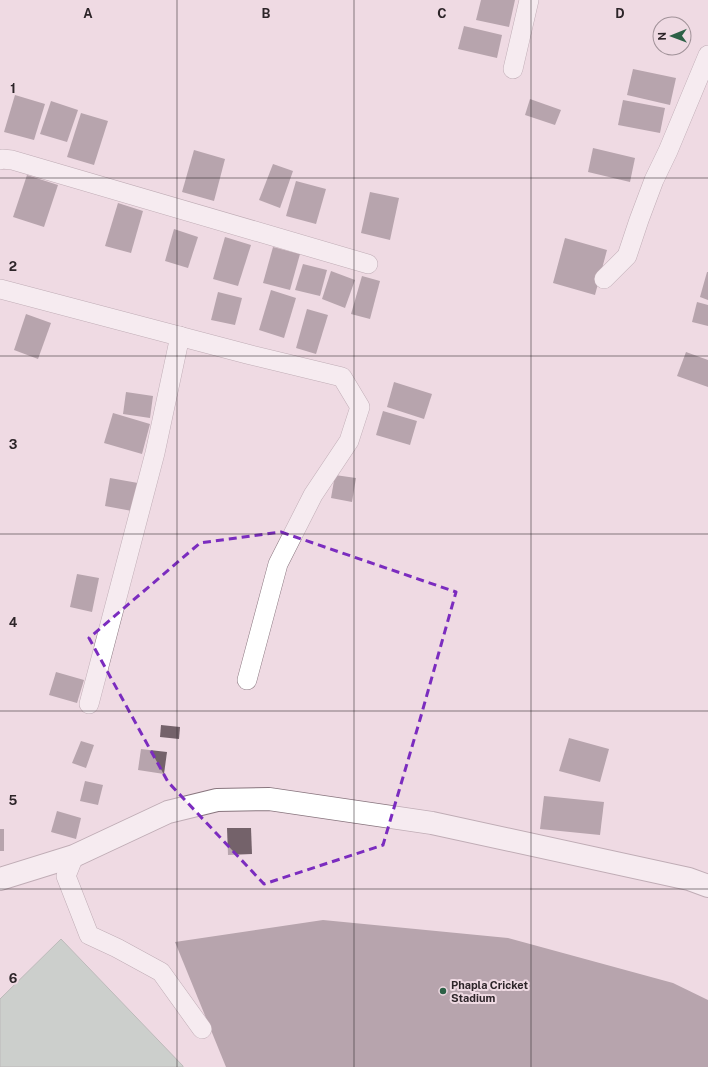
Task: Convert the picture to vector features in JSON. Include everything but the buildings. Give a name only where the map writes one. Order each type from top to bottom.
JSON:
[{"type":"main road","points":[[0,878],[74,856],[168,812],[217,800],[269,799],[432,823],[689,879],[708,886]]},
{"type":"street","points":[[513,69],[529,0]]},
{"type":"street","points":[[604,279],[627,256],[654,180],[668,151],[708,55]]},
{"type":"street","points":[[0,160],[12,160],[368,264]]},
{"type":"street","points":[[0,289],[247,354],[342,377],[360,407],[349,441],[313,495],[278,564],[247,680]]},
{"type":"street","points":[[89,704],[155,453],[180,336]]},
{"type":"street","points":[[74,856],[66,876],[89,935],[117,948],[161,972],[202,1029]]},
{"type":"highlighted area","points":[[281,532],[456,592],[383,845],[264,884],[168,782],[89,638],[200,543]]},
{"type":"shaded area","points":[[61,939],[183,1067],[0,1067],[0,999]]},
{"type":"place","name":"Phapla Cricket Stadium","points":[[443,991]]}]
